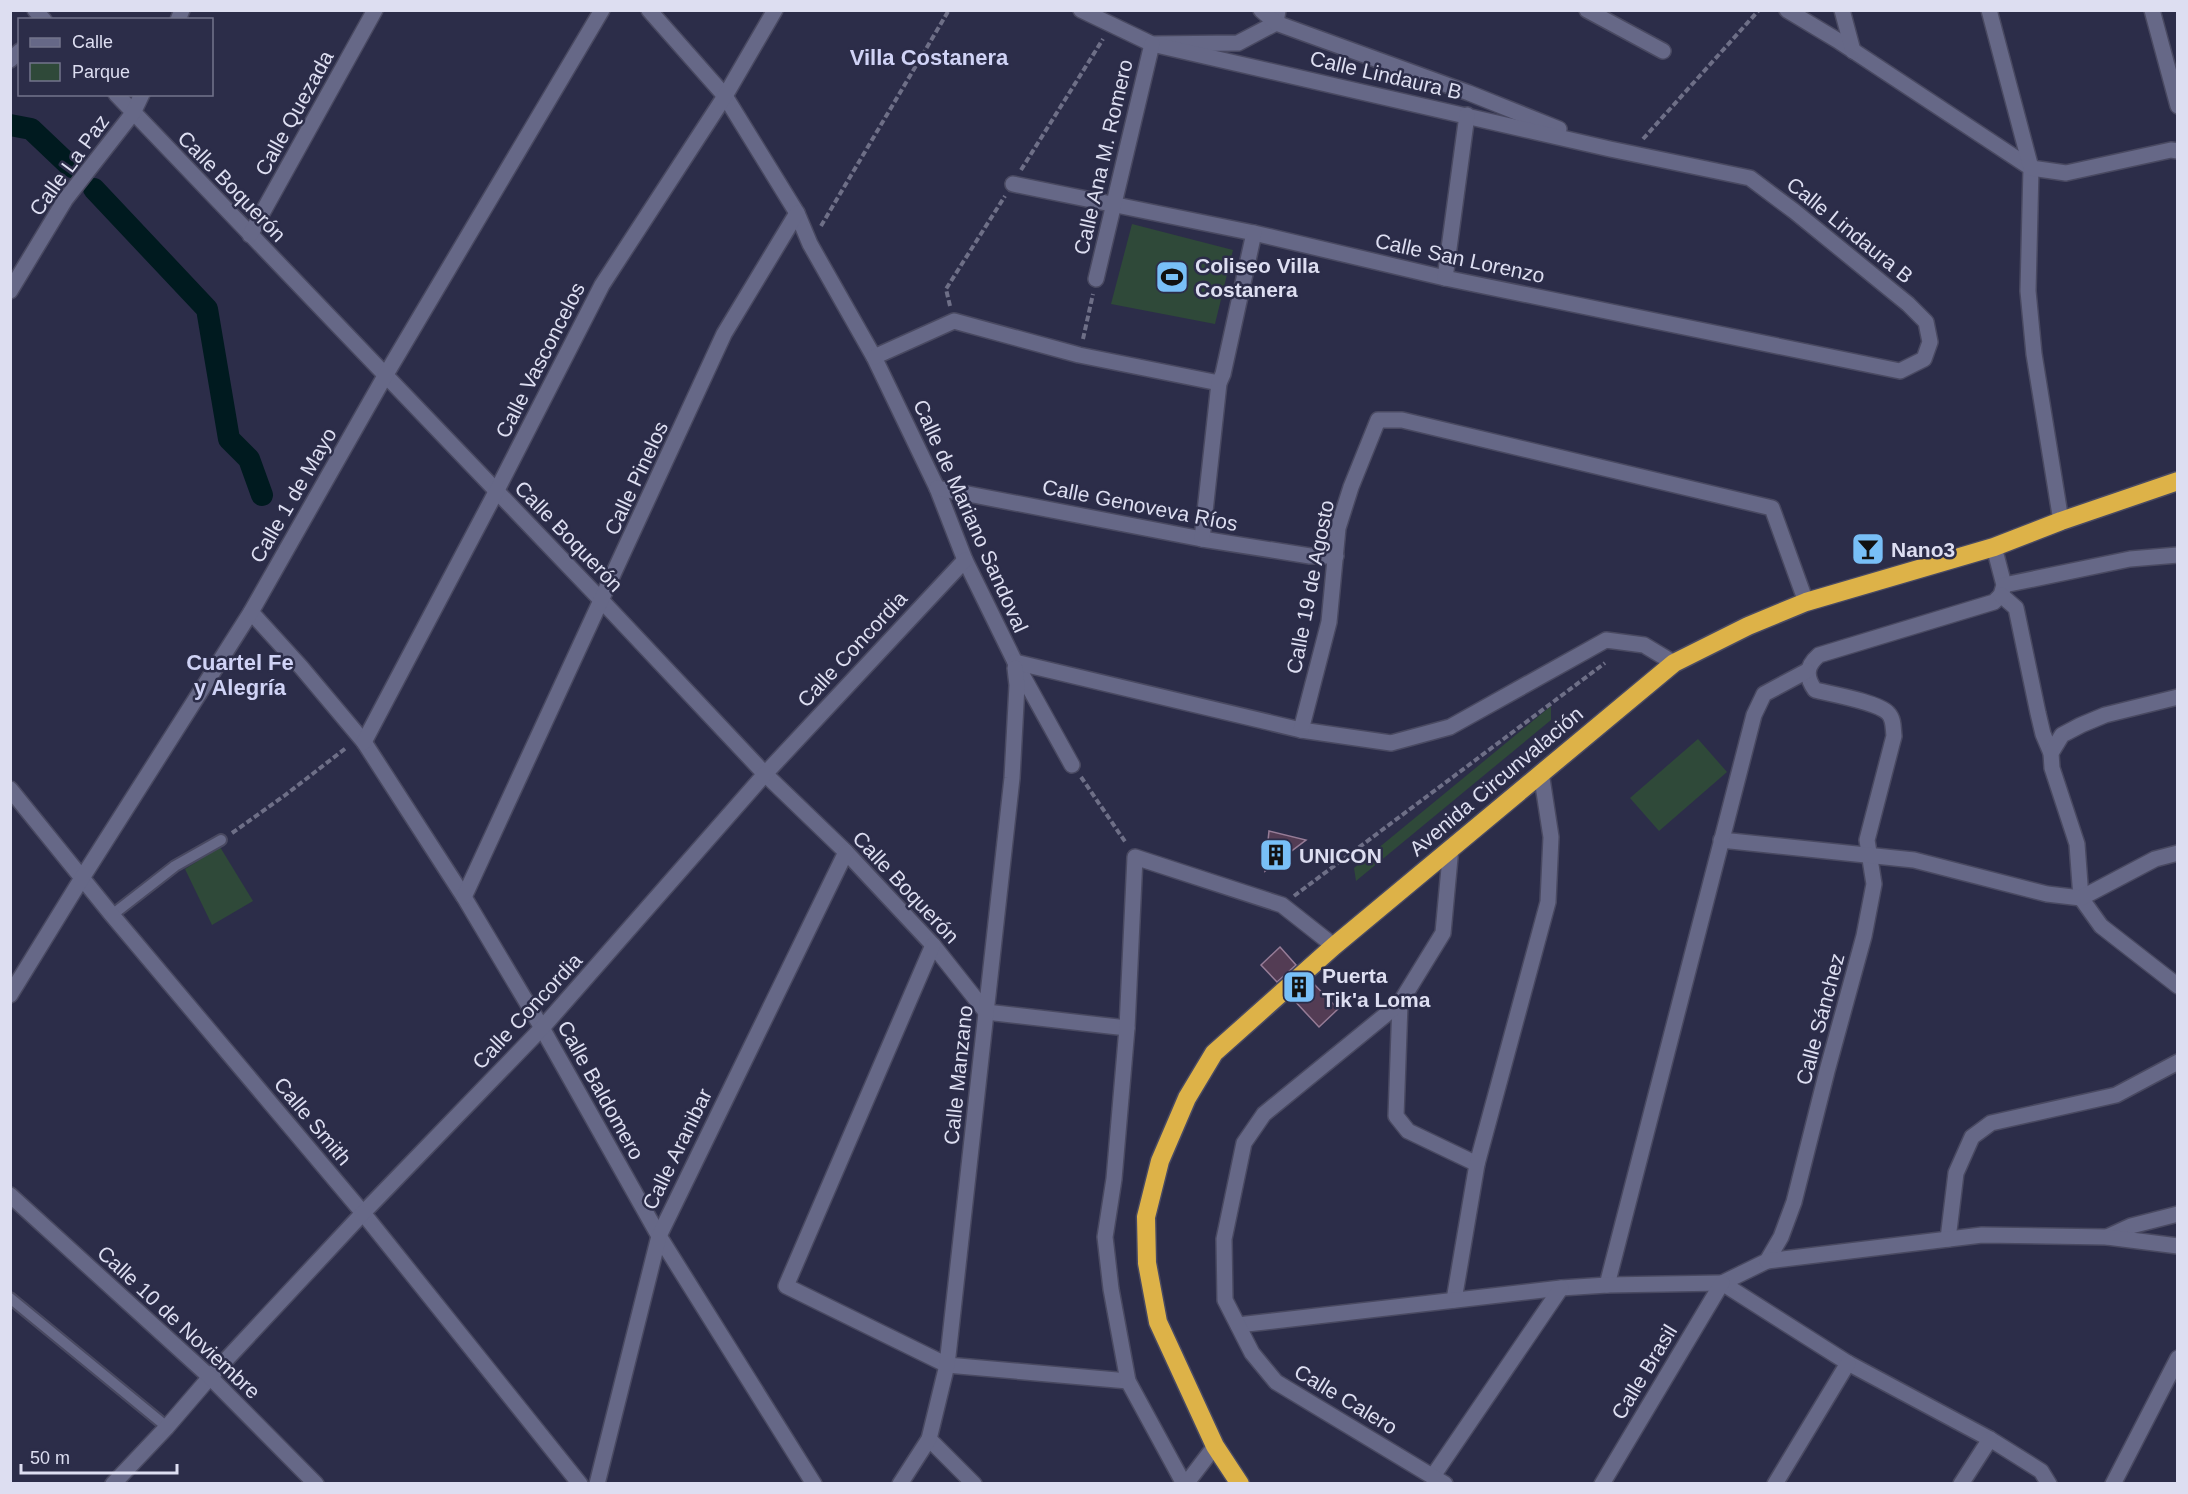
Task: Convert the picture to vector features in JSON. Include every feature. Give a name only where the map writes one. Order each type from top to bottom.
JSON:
[{"type":"highway","name":"Avenida Circunvalación","points":[[1240,1484],[1215,1446],[1158,1322],[1148,1263],[1146,1216],[1160,1161],[1187,1098],[1215,1053],[1334,946],[1674,663],[1748,626],[1806,602],[1994,547],[2061,521],[2178,481]]},
{"type":"street","name":"Calle Quezada","points":[[250,235],[375,10]]},
{"type":"street","name":"Calle 1 de Mayo","points":[[10,996],[251,612],[385,376],[602,10]]},
{"type":"street","name":"Calle de Mariano Sandoval","points":[[649,10],[724,96],[797,213],[810,244],[874,357],[937,488],[965,560],[1015,662],[1072,765]]},
{"type":"street","name":"Calle Vasconcelos","points":[[362,739],[496,492],[602,285],[724,96],[775,10]]},
{"type":"street","points":[[1081,10],[1152,44],[1238,43],[1277,17]]},
{"type":"street","name":"Calle Lindaura B","points":[[1261,10],[1610,149]]},
{"type":"street","points":[[1587,10],[1663,51]]},
{"type":"street","points":[[1787,10],[2031,168],[2066,172],[2170,150],[2178,151]]},
{"type":"street","points":[[1842,10],[1853,51]]},
{"type":"street","points":[[1989,10],[2031,168],[2028,291],[2034,354],[2061,521]]},
{"type":"street","points":[[2152,10],[2178,106]]},
{"type":"street","name":"Calle Lindaura B","points":[[1152,44],[1610,149],[1750,178],[1803,218],[1926,321],[1930,342],[1924,359],[1900,371]]},
{"type":"street","name":"Calle Ana M. Romero","points":[[1096,279],[1152,44]]},
{"type":"street","name":"Calle Boquerón","points":[[118,96],[765,774],[846,852],[933,945],[986,1012]]},
{"type":"street","name":"Calle La Paz","points":[[10,291],[65,200],[133,113],[141,96]]},
{"type":"street","points":[[1445,278],[1467,115]]},
{"type":"street","name":"Calle San Lorenzo","points":[[1012,184],[1254,233],[1445,278],[1900,371]]},
{"type":"street","name":"Calle Pinelos","points":[[464,897],[724,334],[797,213]]},
{"type":"street","points":[[1202,539],[1219,384],[1254,233]]},
{"type":"street","points":[[874,357],[954,321],[1079,355],[1219,384]]},
{"type":"street","name":"Calle 19 de Agosto","points":[[1301,730],[1329,621],[1338,528],[1351,487],[1378,420],[1402,420],[1772,508],[1806,602]]},
{"type":"street","name":"Calle Genoveva Ríos","points":[[937,488],[1202,539],[1310,556],[1336,556]]},
{"type":"street","points":[[1994,547],[2002,590],[2016,608],[2043,734],[2051,753],[2052,768],[2077,844],[2081,898],[2101,926],[2178,986]]},
{"type":"street","points":[[1607,1285],[1754,716],[1764,694],[1807,671],[1810,663],[1819,655],[1994,602],[2002,590],[2130,559],[2178,555]]},
{"type":"street","name":"Calle Concordia","points":[[113,1484],[363,1213],[542,1028],[765,774],[965,560]]},
{"type":"street","name":"Calle Baldomero","points":[[251,612],[362,739],[464,897],[542,1028],[658,1236],[814,1484]]},
{"type":"street","points":[[1015,662],[1301,730],[1391,743],[1450,727],[1606,640],[1644,645],[1674,663]]},
{"type":"street","name":"Calle Manzano","points":[[900,1484],[929,1439],[946,1365],[1012,778],[1017,685],[1015,662]]},
{"type":"street","name":"Calle Sánchez","points":[[1767,1261],[1781,1237],[1794,1202],[1864,936],[1874,884],[1867,840],[1894,736],[1893,721],[1889,713],[1879,706],[1815,690],[1810,683],[1807,671]]},
{"type":"street","points":[[2051,753],[2062,735],[2081,724],[2105,715],[2178,697]]},
{"type":"street","points":[[1454,1300],[1477,1164],[1548,902],[1551,837],[1541,772]]},
{"type":"street","name":"Calle Smith","points":[[10,789],[112,915],[363,1213],[580,1484]]},
{"type":"street","points":[[1722,840],[1914,860],[2047,894],[2081,898],[2155,859],[2178,853]]},
{"type":"street","name":"Calle Calero","points":[[1439,1480],[1276,1382],[1252,1353],[1225,1300],[1224,1239],[1245,1143],[1264,1114],[1400,1003],[1443,933],[1451,847]]},
{"type":"street","name":"Calle Aranibar","points":[[597,1484],[658,1236],[846,852]]},
{"type":"street","points":[[1215,1446],[1185,1484],[1128,1381],[1111,1289],[1105,1237],[1114,1179],[1127,1028],[1135,856],[1282,905],[1334,946]]},
{"type":"street","points":[[933,945],[786,1286],[946,1365],[1128,1381]]},
{"type":"street","points":[[1400,1003],[1396,1116],[1408,1131],[1477,1164]]},
{"type":"street","points":[[986,1012],[1127,1028]]},
{"type":"street","points":[[1948,1239],[1956,1173],[1972,1137],[1991,1123],[2116,1095],[2178,1062]]},
{"type":"street","name":"Calle 10 de Noviembre","points":[[10,1195],[210,1377],[316,1484]]},
{"type":"street","points":[[2107,1237],[2131,1226],[2178,1214]]},
{"type":"street","points":[[1238,1325],[1561,1288],[1722,1283],[1767,1261],[1982,1235],[2107,1237],[2178,1246]]},
{"type":"street","points":[[1722,1283],[1848,1363],[1990,1439],[2041,1471],[2049,1484]]},
{"type":"street","name":"Calle Brasil","points":[[1602,1484],[1722,1283]]},
{"type":"street","points":[[1439,1480],[1561,1288]]},
{"type":"street","points":[[2113,1484],[2178,1358]]},
{"type":"street","points":[[1775,1484],[1848,1363]]},
{"type":"street","points":[[929,1439],[974,1484]]},
{"type":"street","points":[[1960,1484],[1990,1439]]},
{"type":"lane","points":[[112,915],[175,866],[221,840]]},
{"type":"lane","points":[[10,1298],[167,1427]]},
{"type":"path","points":[[810,244],[949,10]]},
{"type":"path","points":[[1631,153],[1759,10]]},
{"type":"path","points":[[1079,355],[1096,279]]},
{"type":"path","points":[[1282,905],[1631,643]]},
{"type":"path","points":[[221,840],[362,739]]},
{"type":"path","points":[[1072,765],[1135,856]]},
{"type":"green space","name":"Coliseo Villa Costanera","points":[[1132,224],[1233,250],[1215,324],[1111,304]]},
{"type":"green space","points":[[1551,706],[1551,720],[1356,881],[1354,868]]},
{"type":"green space","points":[[1698,739],[1727,772],[1659,831],[1630,798]]},
{"type":"green space","points":[[220,847],[253,901],[212,925],[185,869]]},
{"type":"building","name":"UNICON","points":[[1269,831],[1306,840],[1265,871]]},
{"type":"building","points":[[1280,947],[1296,965],[1277,982],[1261,965]]},
{"type":"building","points":[[1311,981],[1338,1009],[1319,1027],[1292,998]]},
{"type":"waterway","points":[[10,125],[31,129],[71,167]]},
{"type":"waterway","points":[[94,189],[207,309],[229,439],[249,459],[262,495]]},
{"type":"place","name":"Coliseo Villa Costanera","points":[[1172,277]]},
{"type":"place","name":"Nano3","points":[[1868,549]]},
{"type":"place","name":"UNICON","points":[[1276,855]]},
{"type":"place","name":"Puerta Tik'a Loma","points":[[1299,987]]},
{"type":"district","name":"Villa Costanera","points":[[929,57]]},
{"type":"district","name":"Cuartel Fe y Alegría","points":[[240,674]]}]
